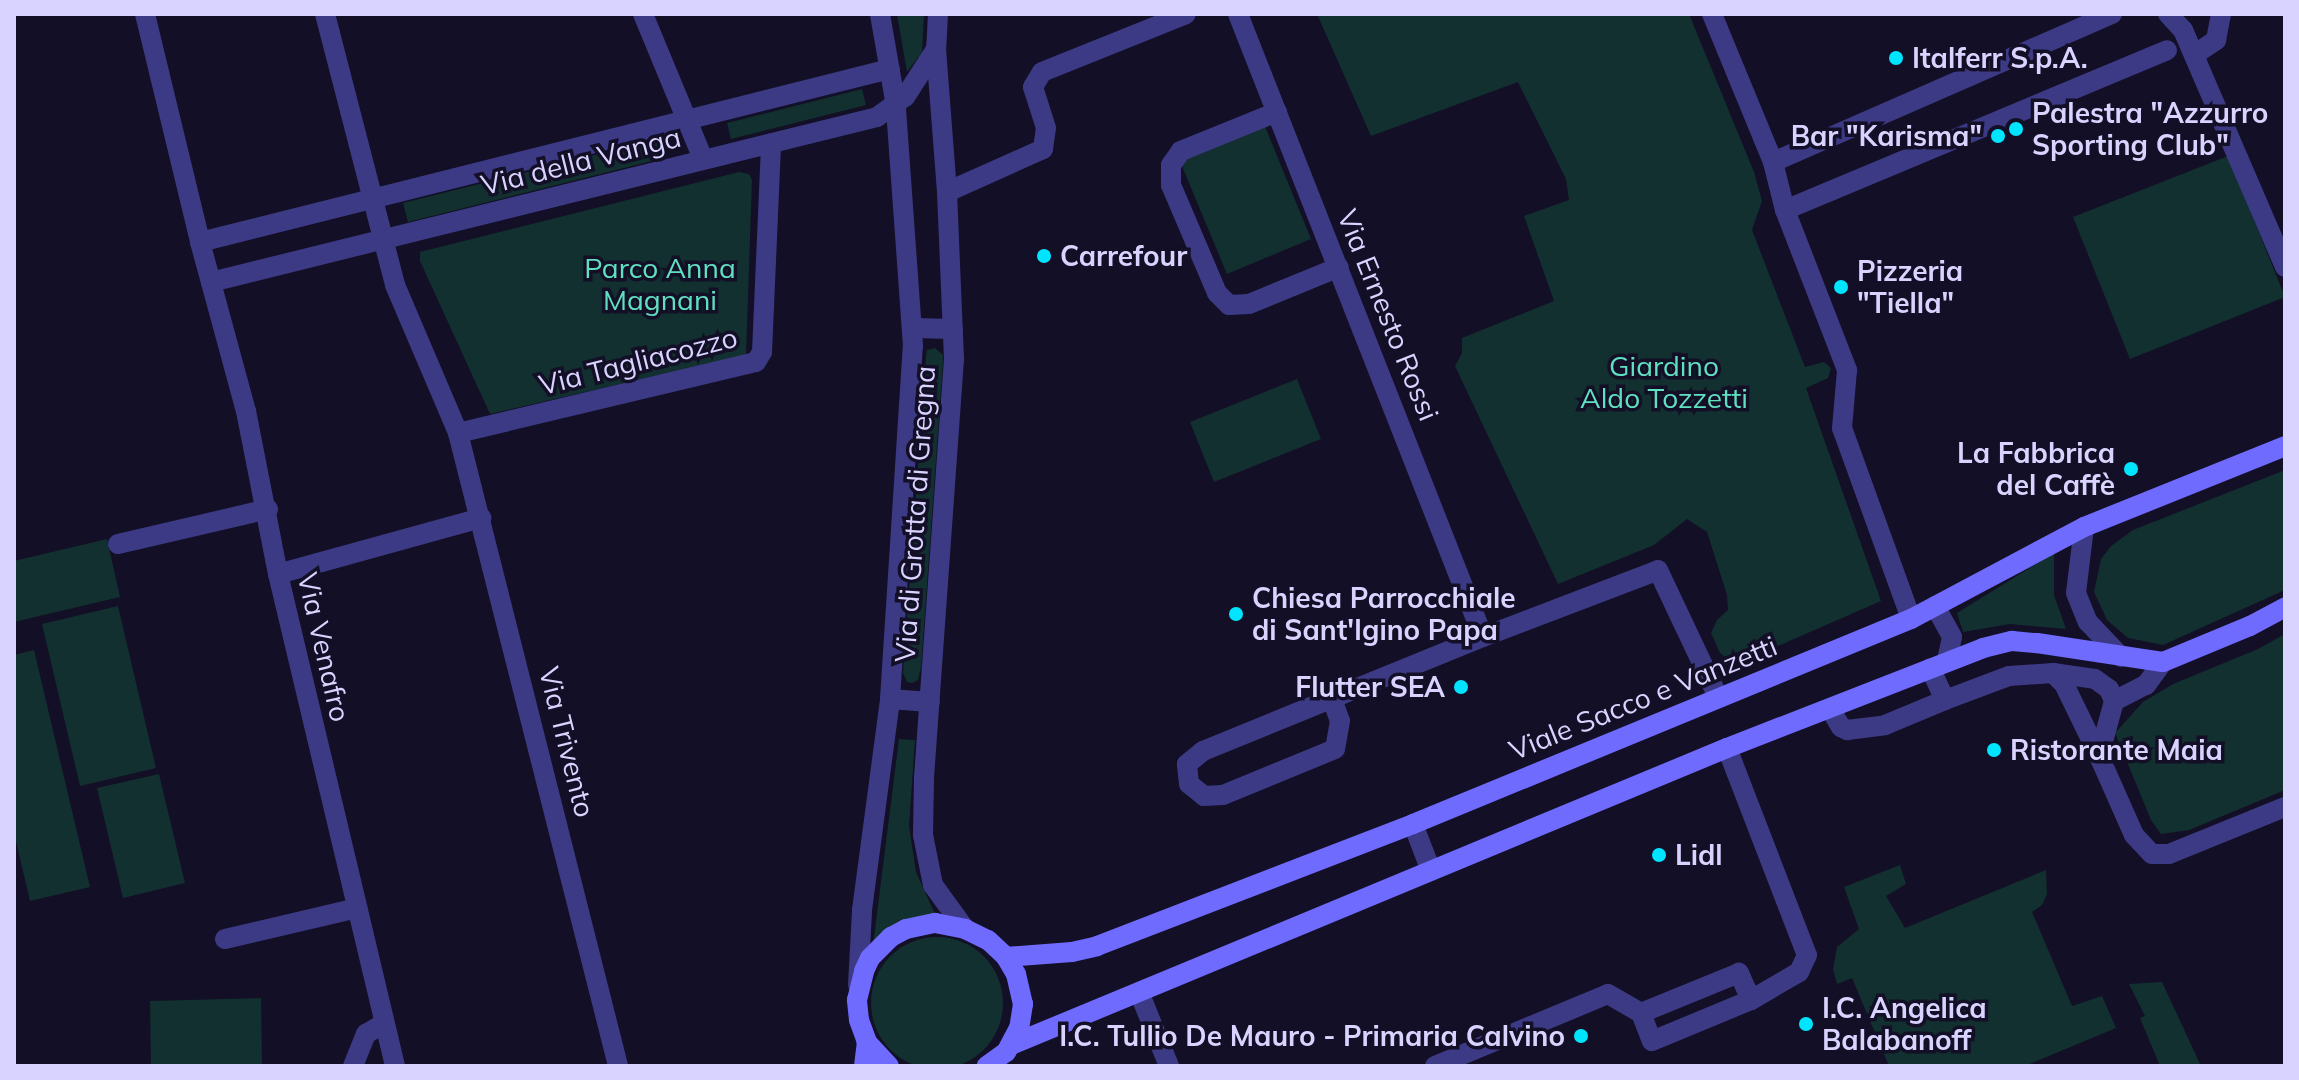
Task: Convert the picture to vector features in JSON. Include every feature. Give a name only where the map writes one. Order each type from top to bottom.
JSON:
[{"type":"street","name":"Via Venafro","points":[[145,14],[268,509],[278,574],[395,1066]]},
{"type":"street","name":"Via Trivento","points":[[325,14],[395,285],[458,433],[618,1066]]},
{"type":"street","points":[[643,14],[703,159]]},
{"type":"street","name":"Via di Grotta di Gregna","points":[[880,14],[896,106],[913,328],[890,699],[862,910],[857,1000],[859,1020],[867,1042],[889,1066]]},
{"type":"street","name":"Via di Grotta di Gregna","points":[[938,14],[936,49],[947,192],[954,386],[924,777],[925,851],[933,885],[965,929]]},
{"type":"street","points":[[947,192],[1043,149],[1046,128],[1033,87],[1042,72],[1186,14]]},
{"type":"street","name":"Via Ernesto Rossi","points":[[1238,14],[1483,637]]},
{"type":"street","points":[[1712,14],[1773,162],[1785,210],[1847,370],[1842,428],[1911,619]]},
{"type":"street","points":[[1773,162],[2112,14]]},
{"type":"street","points":[[2168,14],[2183,30],[2285,267]]},
{"type":"street","points":[[2194,55],[2216,40],[2221,14]]},
{"type":"street","name":"Via della Vanga","points":[[211,282],[877,117],[896,106],[912,88],[936,49]]},
{"type":"street","points":[[1785,210],[2167,50]]},
{"type":"street","name":"Via della Vanga","points":[[200,242],[890,69]]},
{"type":"street","points":[[1277,112],[1181,151],[1171,165],[1171,185],[1217,293],[1229,305],[1249,304],[1339,267]]},
{"type":"street","name":"Via Tagliacozzo","points":[[458,433],[756,362],[762,352],[771,143]]},
{"type":"street","name":"Via di Grotta di Gregna","points":[[913,328],[953,329]]},
{"type":"street","name":"Viale Sacco e Vanzetti","points":[[1006,957],[1072,952],[1097,946],[1413,824],[1911,619],[2084,527],[2285,446]]},
{"type":"street","points":[[118,544],[268,509]]},
{"type":"street","points":[[278,574],[481,518]]},
{"type":"street","points":[[2084,527],[2076,593],[2088,622],[2121,657]]},
{"type":"street","points":[[1332,699],[1340,721],[1335,749],[1223,795],[1204,796],[1189,784],[1187,764],[1196,754],[1483,637],[1658,570],[1718,697]]},
{"type":"street","points":[[1935,606],[1952,637],[1939,664],[1945,700]]},
{"type":"street","points":[[987,1066],[1011,1045],[1727,748],[1831,710],[1939,664],[2012,641],[2163,662],[2250,626],[2285,607]]},
{"type":"street","points":[[2076,711],[2112,705],[2146,685],[2163,662]]},
{"type":"street","points":[[1831,710],[1841,727],[1871,730],[2009,676],[2053,673],[2095,679],[2109,689],[2112,705],[2099,756]]},
{"type":"street","points":[[2053,673],[2064,684],[2134,835],[2152,854],[2169,854],[2285,807]]},
{"type":"street","name":"Via di Grotta di Gregna","points":[[890,699],[930,702]]},
{"type":"street","points":[[1435,1066],[1608,994],[1641,1013],[1652,1041],[1751,1000],[1799,972],[1807,955],[1727,748]]},
{"type":"street","points":[[1413,824],[1431,871]]},
{"type":"street","points":[[225,939],[357,908]]},
{"type":"street","name":"Via di Grotta di Gregna","points":[[857,1000],[870,958],[891,937],[920,925],[965,929],[988,940],[1006,957]]},
{"type":"street","points":[[1006,957],[1016,974],[1023,1004],[1019,1028],[1011,1045]]},
{"type":"street","points":[[1641,1013],[1739,973],[1751,1000]]},
{"type":"street","points":[[1139,992],[1169,1066]]},
{"type":"street","points":[[353,1066],[366,1034],[384,1023]]},
{"type":"street","name":"Via di Grotta di Gregna","points":[[864,1066],[867,1042]]},
{"type":"green space","points":[[897,14],[924,14],[922,52],[907,72]]},
{"type":"green space","name":"Giardino Aldo Tozzetti","points":[[1317,14],[1689,14],[1754,172],[1762,201],[1752,230],[1805,367],[1824,362],[1831,368],[1828,378],[1806,388],[1881,601],[1741,662],[1730,660],[1720,653],[1711,633],[1717,620],[1728,610],[1727,595],[1707,532],[1687,519],[1654,545],[1558,584],[1455,366],[1462,353],[1462,338],[1554,301],[1524,216],[1569,200],[1566,179],[1518,82],[1371,136]]},
{"type":"green space","points":[[862,89],[866,105],[731,139],[727,123]]},
{"type":"green space","points":[[1264,124],[1311,239],[1227,274],[1179,159]]},
{"type":"green space","points":[[659,139],[664,158],[408,222],[403,203]]},
{"type":"green space","points":[[2228,156],[2285,297],[2130,359],[2073,217]]},
{"type":"green space","name":"Parco Anna Magnani","points":[[739,172],[749,174],[752,180],[746,355],[490,414],[420,261],[420,252]]},
{"type":"green space","points":[[935,348],[943,355],[943,362],[921,668],[918,680],[912,683],[907,682],[903,673],[926,356],[927,350]]},
{"type":"green space","points":[[1297,379],[1321,439],[1214,482],[1190,422]]},
{"type":"green space","points":[[2285,470],[2285,590],[2163,645],[2128,638],[2107,620],[2094,592],[2101,559],[2111,546],[2133,530]]},
{"type":"green space","points":[[107,539],[120,597],[14,622],[14,561]]},
{"type":"green space","points":[[2054,553],[2054,595],[2066,629],[2010,624],[1963,632],[1957,613]]},
{"type":"green space","points":[[118,606],[156,768],[80,786],[42,624]]},
{"type":"green space","points":[[2285,634],[2285,790],[2189,830],[2161,834],[2151,820],[2115,733],[2143,702],[2173,684],[2258,649]]},
{"type":"green space","points":[[34,650],[90,887],[30,901],[14,833],[14,655]]},
{"type":"green space","points":[[899,739],[915,740],[909,826],[916,872],[935,914],[873,945]]},
{"type":"green space","points":[[159,774],[185,883],[123,898],[97,788]]},
{"type":"green space","points":[[1900,865],[1906,884],[1886,896],[1905,928],[2046,870],[2047,894],[2042,905],[2032,912],[2072,1006],[2102,996],[2116,1028],[2025,1066],[1889,1066],[1852,978],[1837,984],[1833,969],[1837,947],[1859,929],[1844,887]]},
{"type":"green space","points":[[937,937],[974,948],[992,966],[1003,1003],[992,1040],[974,1058],[937,1069],[900,1058],[882,1040],[871,1003],[882,966],[900,948]]},
{"type":"green space","points":[[2162,982],[2201,1066],[2160,1066],[2140,1018],[2145,1016],[2129,984]]},
{"type":"green space","points":[[261,998],[262,1066],[151,1066],[150,1001]]},
{"type":"place","name":"Italferr S.p.A.","points":[[1896,58]]},
{"type":"place","name":"Palestra \"Azzurro Sporting Club\"","points":[[2016,129]]},
{"type":"place","name":"Bar \"Karisma\"","points":[[1998,136]]},
{"type":"place","name":"Carrefour","points":[[1044,256]]},
{"type":"place","name":"Pizzeria \"Tiella\"","points":[[1841,287]]},
{"type":"place","name":"La Fabbrica del Caffè","points":[[2131,469]]},
{"type":"place","name":"Chiesa Parrocchiale di Sant'Igino Papa","points":[[1236,614]]},
{"type":"place","name":"Flutter SEA","points":[[1461,687]]},
{"type":"place","name":"Ristorante Maia","points":[[1994,750]]},
{"type":"place","name":"Lidl","points":[[1659,855]]},
{"type":"place","name":"I.C. Angelica Balabanoff","points":[[1806,1024]]},
{"type":"place","name":"I.C. Tullio De Mauro - Primaria Calvino","points":[[1581,1036]]}]
